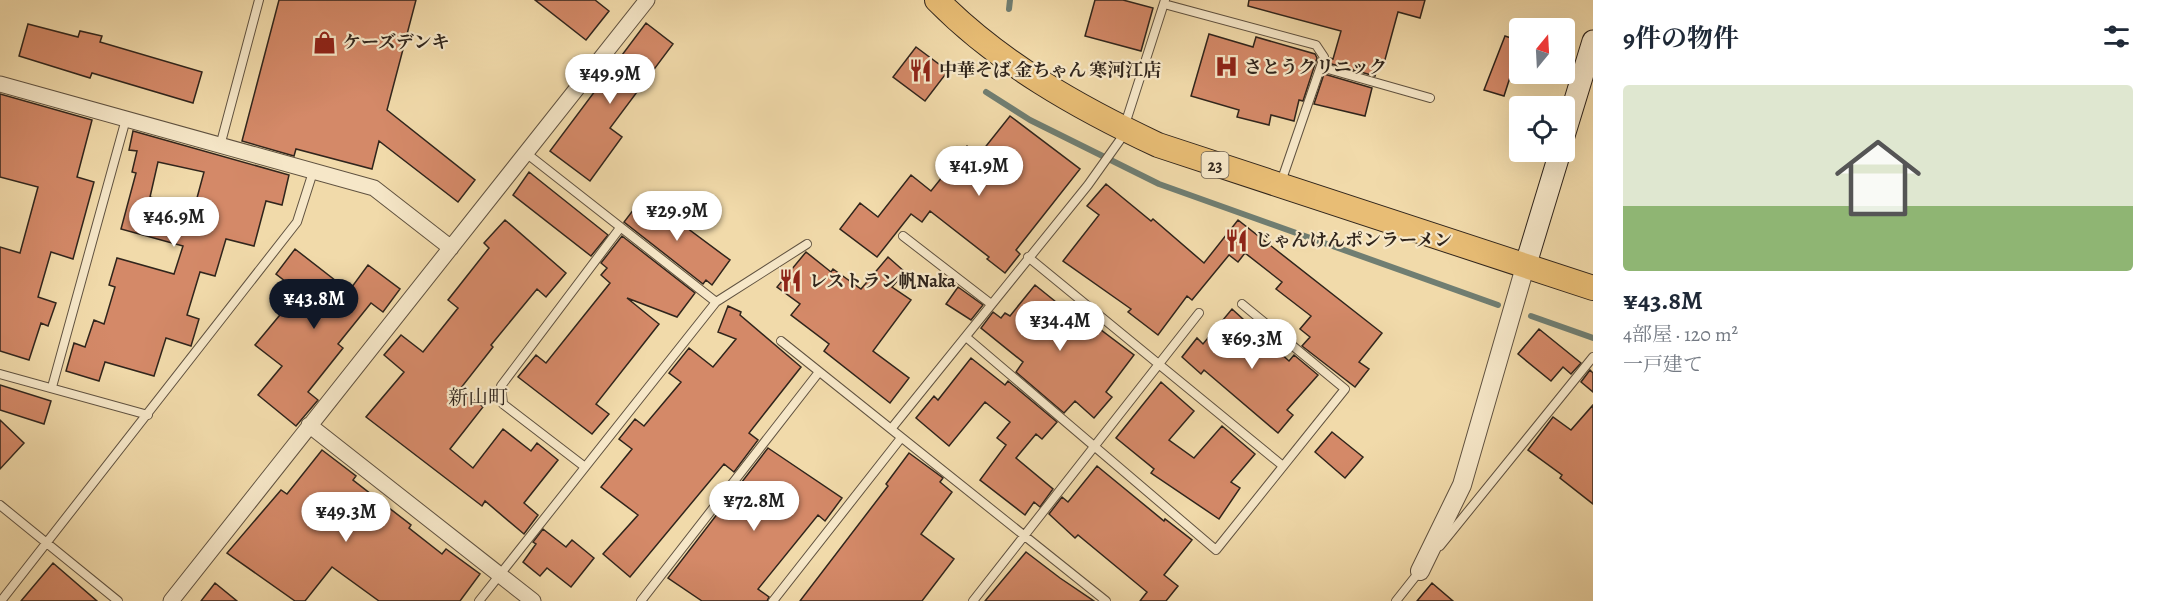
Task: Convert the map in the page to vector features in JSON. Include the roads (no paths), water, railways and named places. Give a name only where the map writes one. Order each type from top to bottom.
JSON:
[{"type":"main road","name":"23","points":[[937,0],[974,35],[1123,135],[1593,288]]},
{"type":"main road","points":[[1575,100],[1593,41]]},
{"type":"main road","points":[[1525,267],[1557,162]]},
{"type":"street","points":[[171,601],[647,0]]},
{"type":"street","points":[[0,84],[374,188],[451,248]]},
{"type":"street","points":[[1419,571],[1462,485],[1525,267]]},
{"type":"street","points":[[309,425],[533,601]]},
{"type":"lane","points":[[220,146],[259,0]]},
{"type":"lane","points":[[891,429],[1088,185],[1123,135],[1164,2],[1316,45],[1324,57],[1280,186]]},
{"type":"lane","points":[[1321,67],[1430,98]]},
{"type":"lane","points":[[52,387],[126,119]]},
{"type":"lane","points":[[526,153],[716,302]]},
{"type":"lane","points":[[2,601],[297,222],[312,172]]},
{"type":"lane","points":[[585,467],[503,404],[501,386],[620,228]]},
{"type":"lane","points":[[903,236],[992,304]]},
{"type":"lane","points":[[479,601],[716,302],[807,244]]},
{"type":"lane","points":[[1028,257],[1283,466]]},
{"type":"lane","points":[[966,337],[1216,550],[1346,389],[1242,304]]},
{"type":"lane","points":[[973,601],[1199,313]]},
{"type":"lane","points":[[781,341],[1106,601]]},
{"type":"lane","points":[[1396,601],[1593,357]]},
{"type":"lane","points":[[641,601],[819,372]]},
{"type":"lane","points":[[0,374],[148,415]]},
{"type":"lane","points":[[773,601],[901,438]]},
{"type":"lane","points":[[0,505],[118,601]]},
{"type":"waterway","points":[[1009,9],[1010,0]]},
{"type":"waterway","points":[[986,92],[1030,120],[1159,184],[1498,305]]},
{"type":"waterway","points":[[1531,316],[1593,338]]},
{"type":"place","name":"ケーズデンキ","points":[[325,42]]},
{"type":"place","name":"さとうクリニック","points":[[1226,67]]},
{"type":"place","name":"中華そば 金ちゃん 寒河江店","points":[[921,70]]},
{"type":"place","name":"じゃんけんポンラーメン","points":[[1237,240]]},
{"type":"place","name":"レストラン帆Naka","points":[[791,281]]},
{"type":"district","name":"新山町","points":[[478,397]]}]
